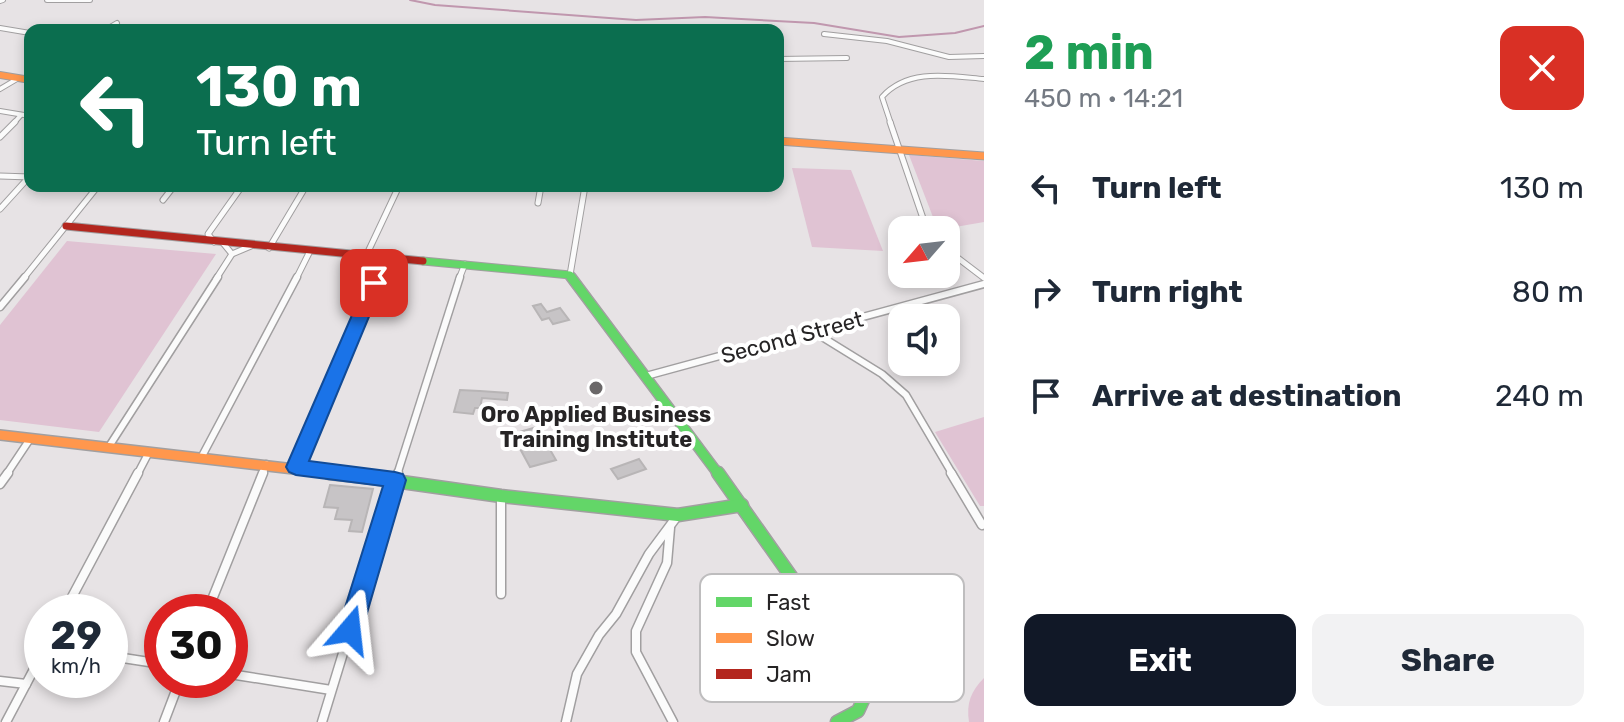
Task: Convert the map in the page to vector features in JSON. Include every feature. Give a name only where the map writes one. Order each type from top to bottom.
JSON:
[{"type":"street","points":[[47,0],[90,0]]},
{"type":"street","points":[[0,28],[24,32]]},
{"type":"street","points":[[824,34],[889,41],[955,58],[984,56]]},
{"type":"street","points":[[784,59],[847,58]]},
{"type":"street","points":[[0,75],[24,80]]},
{"type":"street","points":[[0,89],[17,79]]},
{"type":"street","points":[[922,216],[882,97],[887,89],[909,79],[984,79]]},
{"type":"street","points":[[0,111],[24,115]]},
{"type":"street","points":[[0,137],[21,115]]},
{"type":"street","points":[[784,141],[984,156]]},
{"type":"street","points":[[0,176],[24,177]]},
{"type":"street","points":[[0,209],[24,183]]},
{"type":"street","points":[[0,307],[93,192]]},
{"type":"street","points":[[163,200],[169,192]]},
{"type":"street","points":[[215,240],[239,192]]},
{"type":"street","points":[[269,248],[302,192]]},
{"type":"street","points":[[366,256],[396,192]]},
{"type":"street","points":[[538,203],[540,192]]},
{"type":"street","points":[[584,192],[570,275],[790,574]]},
{"type":"street","points":[[66,226],[193,241],[215,240],[269,248],[570,275]]},
{"type":"street","points":[[215,240],[232,254]]},
{"type":"street","points":[[107,449],[232,254],[251,246]]},
{"type":"street","points":[[201,458],[310,251]]},
{"type":"street","points":[[296,467],[386,257]]},
{"type":"street","points":[[960,261],[984,281]]},
{"type":"street","points":[[322,722],[450,301],[465,264]]},
{"type":"street","name":"Second Street","points":[[646,376],[814,332],[984,281]]},
{"type":"street","points":[[814,332],[882,374],[906,395],[982,525]]},
{"type":"street","points":[[0,435],[148,454],[296,467],[501,496],[678,515],[742,505]]},
{"type":"street","points":[[0,484],[30,439]]},
{"type":"street","points":[[74,594],[148,454]]},
{"type":"street","points":[[214,594],[266,464]]},
{"type":"street","points":[[501,496],[501,594]]},
{"type":"street","points":[[566,722],[577,674],[599,635],[616,614],[649,554],[678,515]]},
{"type":"street","points":[[670,528],[667,563],[636,631],[636,652],[673,722]]},
{"type":"street","points":[[248,677],[331,690]]},
{"type":"street","points":[[0,681],[24,684]]},
{"type":"street","points":[[6,722],[24,688]]},
{"type":"street","points":[[164,722],[173,698]]},
{"type":"street","points":[[837,722],[858,711],[862,702]]},
{"type":"shaded area","points":[[909,155],[984,161],[984,222],[960,226],[960,216],[933,216]]},
{"type":"shaded area","points":[[792,168],[851,170],[883,251],[812,247]]},
{"type":"shaded area","points":[[67,241],[216,254],[99,432],[0,420],[0,325]]},
{"type":"shaded area","points":[[984,417],[984,506],[980,506],[935,432]]},
{"type":"shaded area","points":[[984,678],[984,722],[969,722],[970,698]]},
{"type":"building","points":[[541,304],[547,312],[560,308],[569,320],[553,324],[549,318],[542,320],[533,306]]},
{"type":"building","points":[[460,390],[508,393],[507,400],[482,398],[480,408],[475,408],[473,414],[454,412]]},
{"type":"building","points":[[537,427],[556,460],[530,467],[512,434]]},
{"type":"building","points":[[639,459],[646,469],[618,479],[611,469]]},
{"type":"building","points":[[330,485],[373,489],[362,532],[349,531],[352,520],[335,519],[338,508],[324,507]]},
{"type":"waterway","points":[[410,0],[435,5],[636,20],[705,17],[814,23],[899,37],[955,33],[984,26]]},
{"type":"traffic: fast","points":[[423,261],[570,275],[790,574]]},
{"type":"traffic: fast","points":[[366,477],[501,496],[678,515],[742,505]]},
{"type":"traffic: fast","points":[[837,722],[858,711],[862,702]]},
{"type":"traffic: slow","points":[[0,75],[24,79]]},
{"type":"traffic: slow","points":[[784,141],[984,156]]},
{"type":"traffic: slow","points":[[0,435],[366,477]]},
{"type":"traffic: jam","points":[[66,226],[423,261]]},
{"type":"place","name":"Oro Applied Business Training Institute","points":[[596,388]]},
{"type":"route","points":[[350,630],[395,480],[296,467],[374,283]]}]
